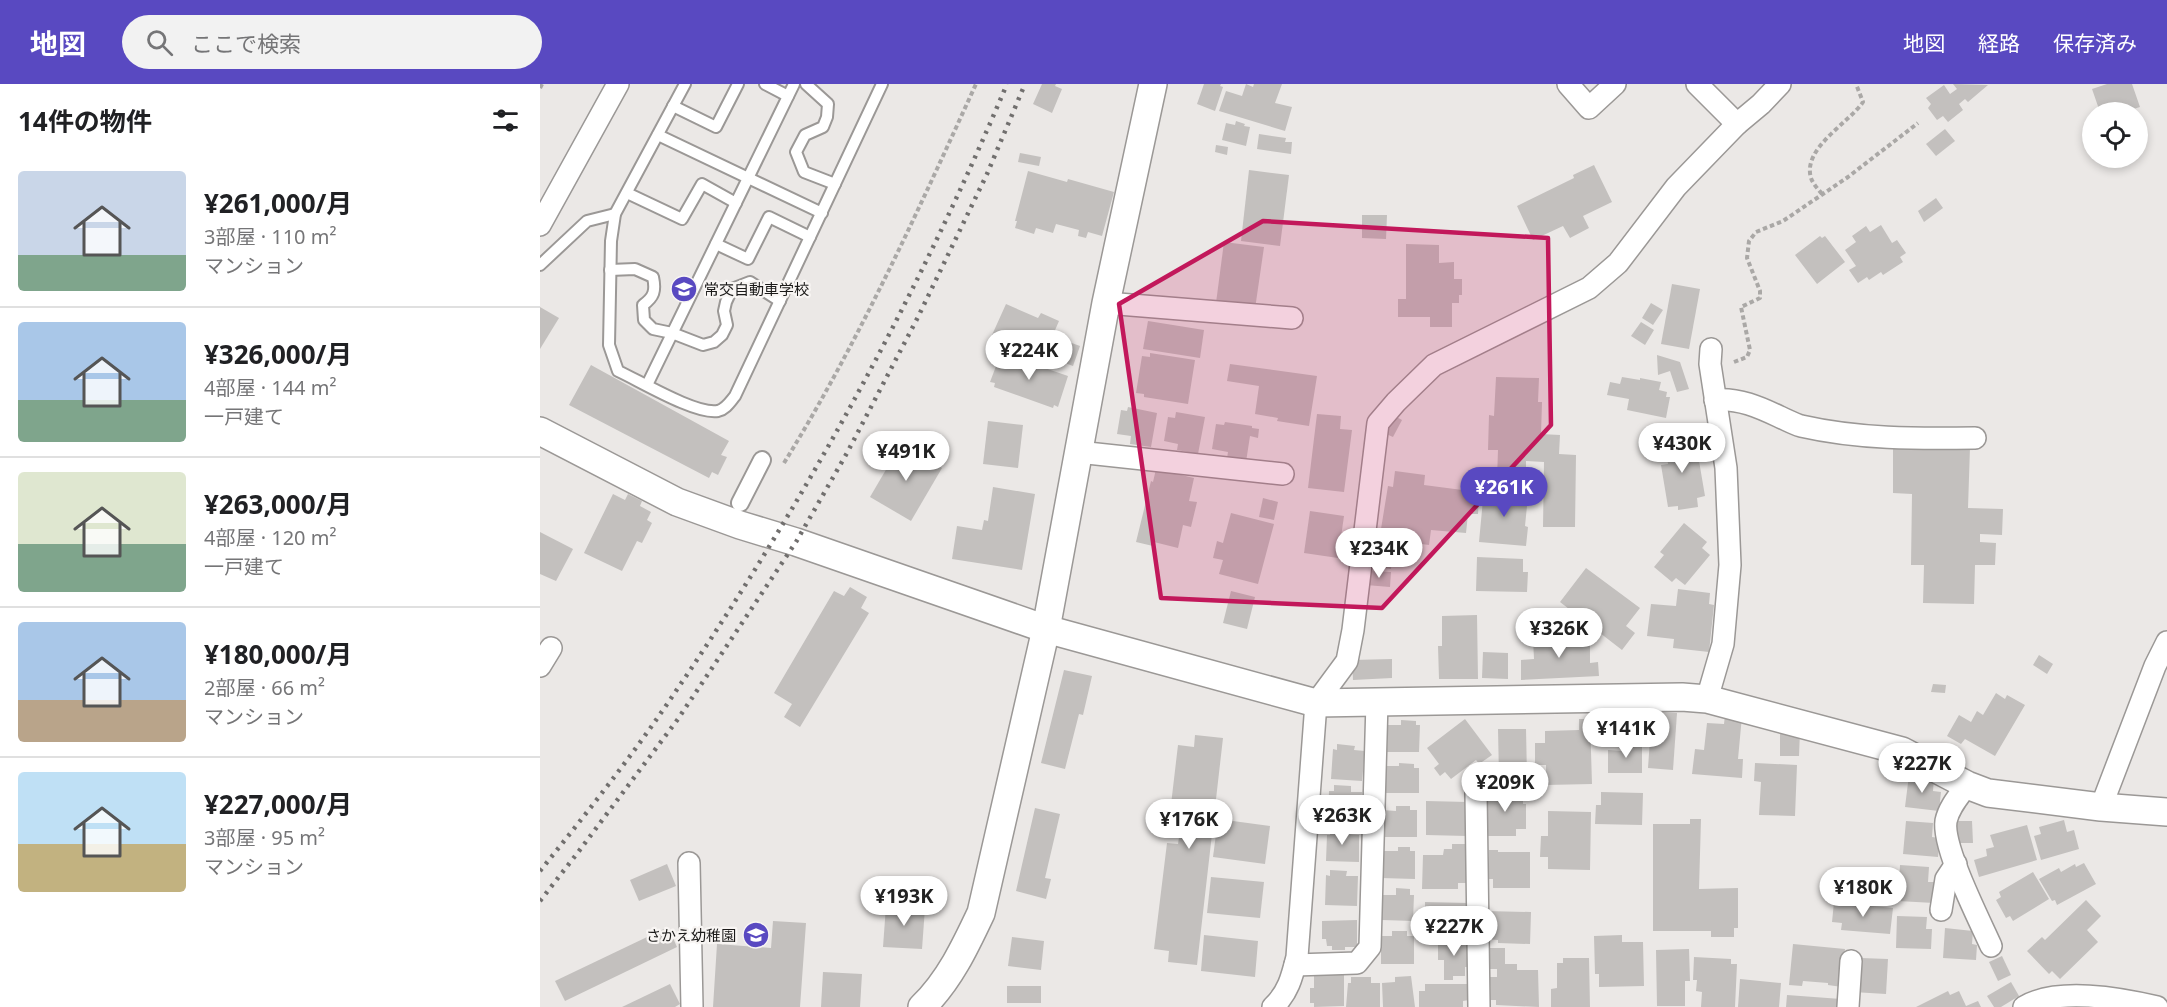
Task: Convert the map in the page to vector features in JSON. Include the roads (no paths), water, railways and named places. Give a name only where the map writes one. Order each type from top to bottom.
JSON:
[{"type":"street","points":[[540,225],[618,84]]},
{"type":"street","points":[[922,1007],[933,997],[960,957],[981,914],[1046,629],[1106,303],[1153,84]]},
{"type":"street","points":[[1568,84],[1589,108],[1615,84]]},
{"type":"street","points":[[1697,84],[1737,124]]},
{"type":"street","points":[[1282,1004],[1292,982],[1295,965],[1305,875],[1316,703],[1347,661],[1353,630],[1378,423],[1402,395],[1434,365],[1589,288],[1617,263],[1676,187],[1737,124],[1780,84]]},
{"type":"street","points":[[1106,303],[1292,318]]},
{"type":"street","points":[[1707,699],[1723,644],[1730,565],[1726,468],[1711,357]]},
{"type":"street","points":[[1715,400],[1741,401],[1799,425],[1846,434],[1920,439],[1975,438]]},
{"type":"street","points":[[540,431],[677,502],[1046,629],[1316,703],[1682,697],[1707,699],[1902,751],[1967,785],[1988,793],[2101,807],[2167,812]]},
{"type":"street","points":[[1078,452],[1283,474]]},
{"type":"street","points":[[740,502],[762,460]]},
{"type":"street","points":[[2101,807],[2155,666],[2167,642]]},
{"type":"street","points":[[1295,965],[1357,963],[1370,947],[1377,702]]},
{"type":"street","points":[[1967,785],[1950,808],[1946,821],[1946,838],[1991,946]]},
{"type":"street","points":[[1476,793],[1479,1007]]},
{"type":"street","points":[[689,863],[692,1007]]},
{"type":"street","points":[[1941,910],[1947,879],[1956,864]]},
{"type":"street","points":[[1848,1007],[1851,961]]},
{"type":"street","points":[[2024,1007],[2096,997],[2157,1007]]},
{"type":"lane","points":[[685,84],[615,214],[611,241],[609,345],[618,371],[699,410],[717,411],[727,407],[735,396],[882,84]]},
{"type":"lane","points":[[673,106],[716,127],[738,84]]},
{"type":"lane","points":[[765,84],[788,96]]},
{"type":"lane","points":[[647,385],[794,84]]},
{"type":"lane","points":[[806,84],[828,104],[827,117],[823,127],[805,135],[796,152],[804,172],[835,184]]},
{"type":"lane","points":[[658,135],[822,213]]},
{"type":"lane","points":[[627,193],[682,219],[702,184],[736,203]]},
{"type":"lane","points":[[540,265],[587,221],[615,214]]},
{"type":"lane","points":[[716,244],[748,259],[770,217],[810,237]]},
{"type":"lane","points":[[610,270],[635,269],[653,277],[655,288],[652,298],[643,305],[644,320],[653,329],[672,333],[703,345],[714,342],[722,335],[727,325],[724,311],[732,290],[750,282],[780,301]]},
{"type":"railway","points":[[540,871],[663,710],[713,636],[807,484],[893,327],[933,247],[1007,84]]},
{"type":"railway","points":[[540,901],[678,719],[796,542],[847,453],[918,317],[987,174],[1025,84]]},
{"type":"place","name":"常交自動車学校","points":[[684,289]]},
{"type":"place","name":"さかえ幼稚園","points":[[756,935]]}]
